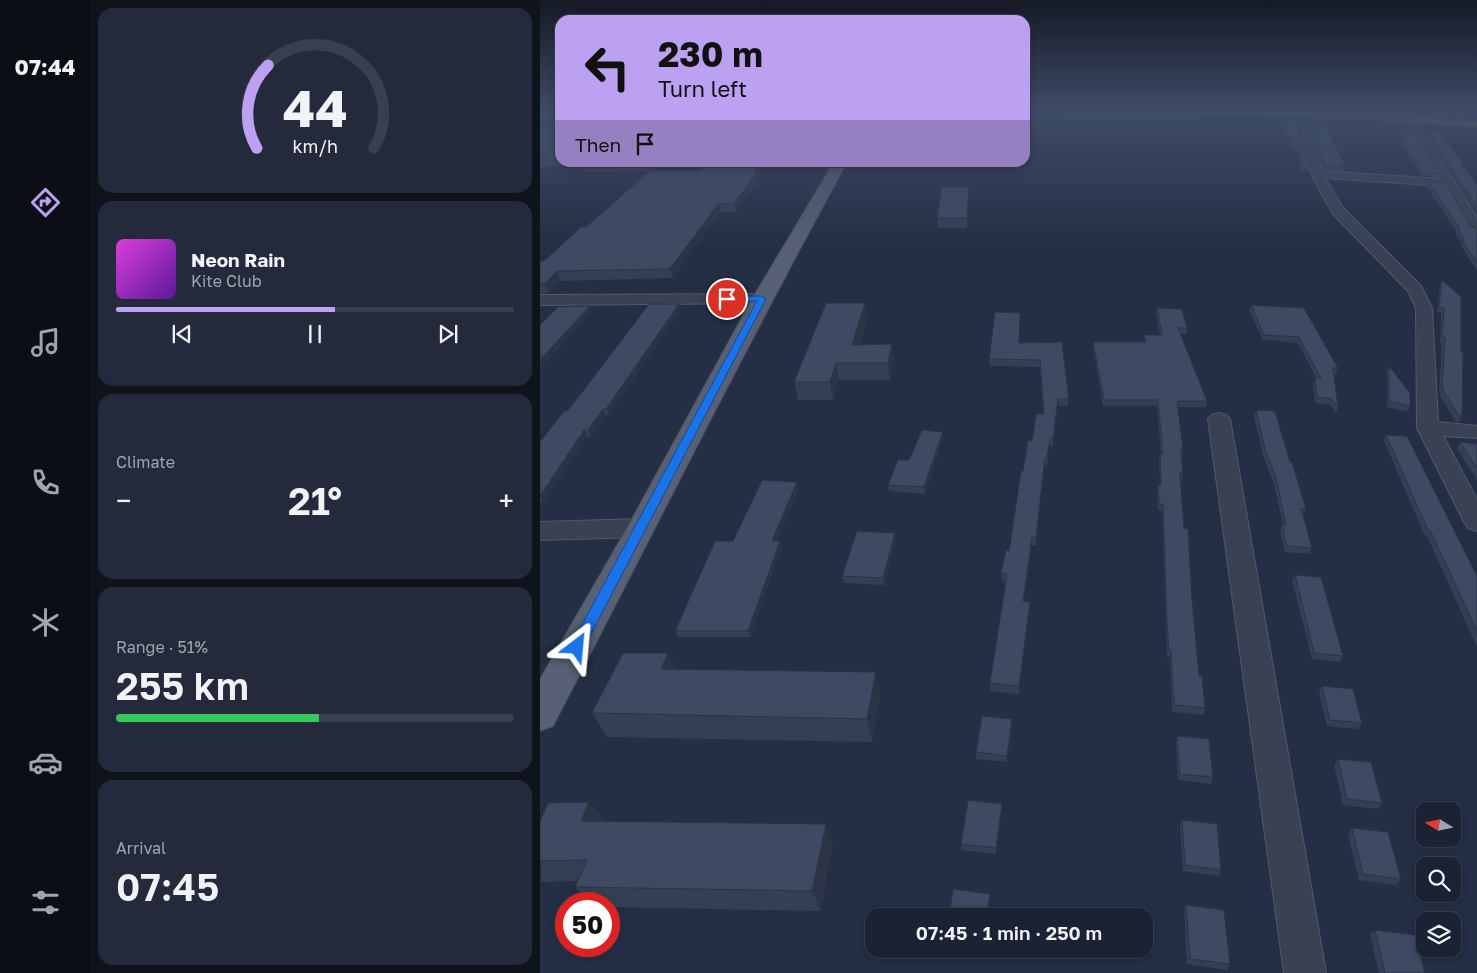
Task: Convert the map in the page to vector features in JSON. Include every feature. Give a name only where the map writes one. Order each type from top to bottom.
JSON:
[{"type":"main road","points":[[540,714],[642,528],[762,299],[838,167]]},
{"type":"street","points":[[1313,156],[1318,174],[1338,211],[1415,288],[1424,308],[1428,428],[1477,522]]},
{"type":"street","points":[[1434,156],[1477,229]]},
{"type":"street","points":[[1318,174],[1451,183]]},
{"type":"street","points":[[540,300],[762,299]]},
{"type":"street","points":[[540,318],[559,300]]},
{"type":"street","points":[[1219,419],[1306,973]]},
{"type":"street","points":[[1428,428],[1477,432]]},
{"type":"street","points":[[540,531],[642,528]]},
{"type":"building","points":[[540,156],[555,156],[555,166],[542,167],[540,169]]},
{"type":"building","points":[[1300,156],[1306,156],[1310,167],[1302,166]]},
{"type":"building","points":[[1322,156],[1340,156],[1345,166],[1325,165]]},
{"type":"building","points":[[1414,156],[1429,156],[1439,173],[1424,172]]},
{"type":"building","points":[[1444,156],[1458,156],[1464,164],[1461,163],[1477,185],[1477,207]]},
{"type":"building","points":[[705,167],[756,167],[753,171],[758,171],[734,203],[718,204],[670,269],[557,271],[544,284],[540,284],[540,261],[544,261],[581,227],[586,227],[650,171],[701,171]]},
{"type":"building","points":[[1429,182],[1446,183],[1470,225],[1477,229],[1477,262],[1462,240],[1465,240],[1457,228],[1460,229]]},
{"type":"building","points":[[942,187],[969,187],[967,218],[937,218]]},
{"type":"building","points":[[1442,280],[1461,297],[1461,352],[1463,352],[1462,416],[1459,416],[1442,388],[1445,337],[1442,337],[1444,308],[1439,307]]},
{"type":"building","points":[[826,303],[865,303],[852,345],[892,344],[888,363],[836,363],[830,382],[794,382]]},
{"type":"building","points":[[649,304],[679,304],[606,409],[603,409],[588,430],[584,430],[540,496],[540,442],[564,411],[567,411],[583,391]]},
{"type":"building","points":[[1251,305],[1304,308],[1338,368],[1333,368],[1338,407],[1332,399],[1317,397],[1315,378],[1321,378],[1299,337],[1264,335]]},
{"type":"building","points":[[590,306],[540,360],[540,325],[558,307]]},
{"type":"building","points":[[1157,308],[1182,309],[1187,328],[1178,328],[1207,401],[1177,401],[1183,449],[1181,449],[1183,473],[1180,473],[1184,528],[1188,529],[1199,676],[1202,676],[1205,708],[1174,705],[1171,651],[1169,650],[1167,622],[1163,504],[1159,504],[1158,485],[1161,485],[1160,454],[1163,454],[1158,400],[1104,400],[1093,342],[1146,342],[1144,335],[1162,335]]},
{"type":"building","points":[[995,312],[1020,313],[1019,343],[1062,342],[1069,399],[1058,399],[1053,438],[1050,438],[1047,458],[1045,458],[1036,537],[1032,537],[1023,601],[1030,602],[1019,686],[990,683],[1007,574],[1001,573],[1006,550],[1009,551],[1021,471],[1023,471],[1028,440],[1032,441],[1036,414],[1044,414],[1040,360],[989,359]]},
{"type":"building","points":[[1389,366],[1410,393],[1410,406],[1389,401]]},
{"type":"building","points":[[1256,410],[1275,411],[1306,509],[1301,508],[1312,548],[1287,546],[1282,524],[1286,525],[1276,478],[1265,449]]},
{"type":"building","points":[[922,430],[943,432],[924,487],[888,485],[898,460],[909,460]]},
{"type":"building","points":[[1386,435],[1407,436],[1477,576],[1477,631],[1430,530],[1428,530]]},
{"type":"building","points":[[1460,442],[1477,444],[1477,468]]},
{"type":"building","points":[[762,480],[797,482],[772,541],[780,541],[748,631],[675,631],[715,541],[733,541]]},
{"type":"building","points":[[857,531],[895,533],[883,578],[842,576]]},
{"type":"building","points":[[1295,575],[1321,577],[1343,656],[1314,653]]},
{"type":"building","points":[[623,653],[668,653],[661,669],[876,672],[867,719],[592,713]]},
{"type":"building","points":[[1322,686],[1353,689],[1362,723],[1330,720]]},
{"type":"building","points":[[982,716],[1012,719],[1007,756],[976,752]]},
{"type":"building","points":[[1177,736],[1209,739],[1213,777],[1180,774]]},
{"type":"building","points":[[1338,759],[1371,762],[1382,803],[1347,799]]},
{"type":"building","points":[[968,800],[1002,804],[996,848],[961,844]]},
{"type":"building","points":[[589,802],[581,821],[826,824],[812,891],[575,887],[587,860],[540,861],[540,821],[548,803]]},
{"type":"building","points":[[1182,820],[1217,824],[1221,870],[1185,865]]},
{"type":"building","points":[[1352,828],[1388,832],[1401,879],[1363,874]]},
{"type":"building","points":[[953,889],[990,894],[988,908],[950,908]]},
{"type":"building","points":[[1186,905],[1224,910],[1230,964],[1190,959]]},
{"type":"building","points":[[1375,930],[1415,935],[1416,957],[1421,957],[1425,973],[1385,973]]},
{"type":"route","points":[[577,647],[642,528],[762,299],[727,299]]}]
